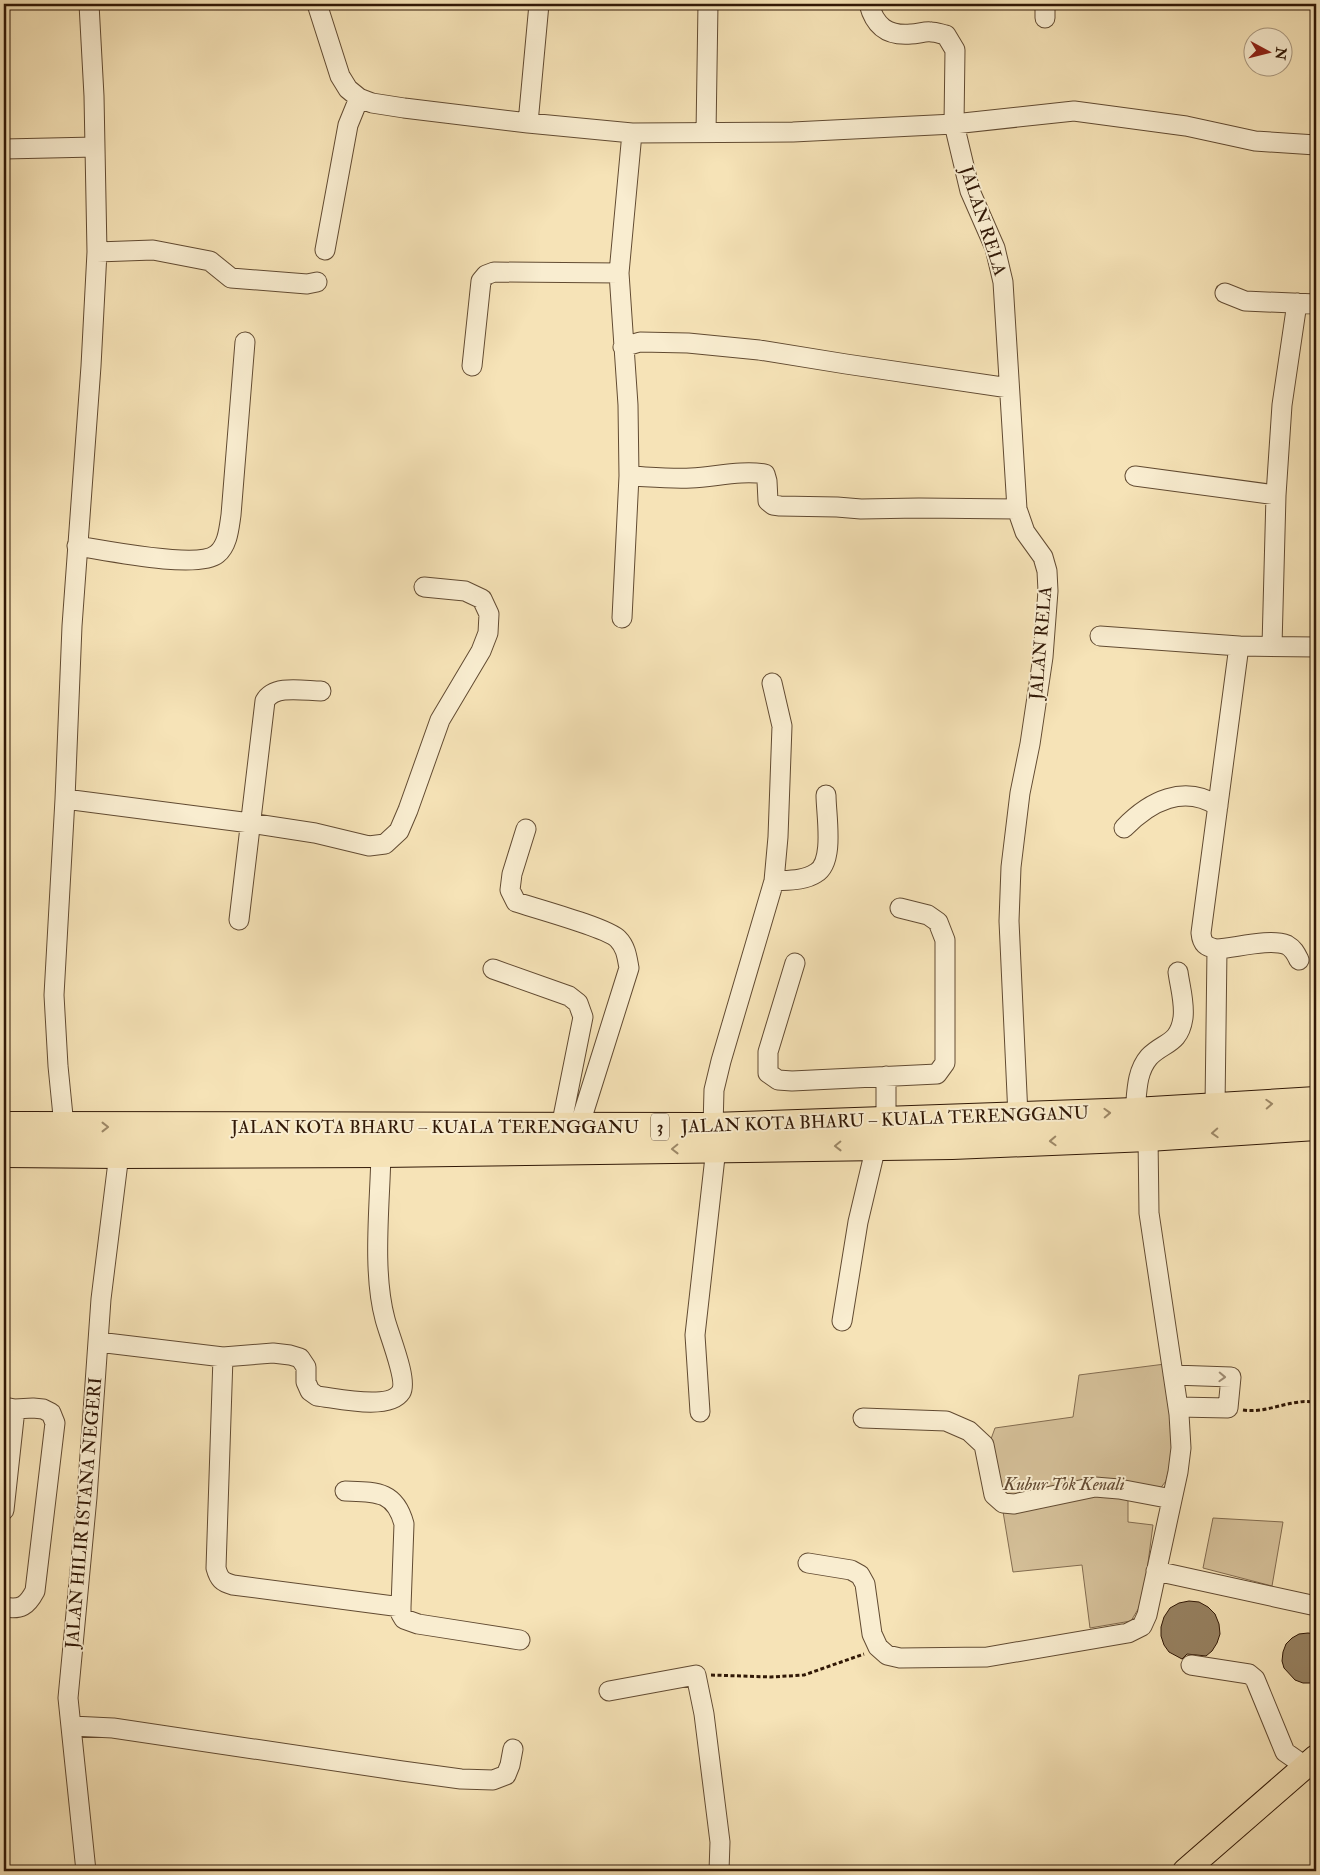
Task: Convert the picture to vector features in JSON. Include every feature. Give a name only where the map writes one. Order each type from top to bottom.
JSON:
[{"type":"highway","name":"JALAN KOTA BHARU – KUALA TERENGGANU","points":[[4,1153],[381,1153],[714,1138],[881,1133],[1018,1116],[1135,1112],[1316,1101]]},
{"type":"highway","name":"JALAN KOTA BHARU – KUALA TERENGGANU","points":[[4,1126],[570,1127],[714,1138]]},
{"type":"highway","name":"JALAN KOTA BHARU – KUALA TERENGGANU","points":[[881,1133],[952,1145],[1148,1137],[1316,1126]]},
{"type":"main road","points":[[1196,1868],[1311,1761]]},
{"type":"street","points":[[64,1126],[54,995],[72,626],[91,366],[96,252],[96,146],[89,4]]},
{"type":"street","points":[[317,4],[340,76],[348,89],[359,98],[372,103],[528,123],[632,133],[793,132],[954,124],[1074,111],[1186,126],[1256,141],[1316,145]]},
{"type":"street","points":[[528,123],[539,4]]},
{"type":"street","points":[[706,133],[708,4]]},
{"type":"street","name":"JALAN RELA","points":[[869,4],[872,14],[880,26],[893,34],[930,32],[946,35],[955,50],[954,124],[970,191],[995,248],[1003,282],[1017,509],[1026,532],[1043,557],[1047,571],[1048,591],[1043,657],[1030,744],[1020,793],[1011,867],[1009,920],[1018,1116]]},
{"type":"street","points":[[325,250],[348,125],[359,98]]},
{"type":"street","points":[[622,618],[629,476],[628,405],[619,273],[632,133]]},
{"type":"street","points":[[4,149],[96,146]]},
{"type":"street","points":[[96,252],[153,250],[210,261],[231,278],[307,284],[316,282]]},
{"type":"street","points":[[472,366],[482,281],[486,275],[494,272],[619,273]]},
{"type":"street","points":[[1225,293],[1244,301],[1316,304]]},
{"type":"street","points":[[1272,646],[1276,495],[1282,405],[1297,303]]},
{"type":"street","points":[[77,546],[173,560],[204,560],[218,554],[228,538],[231,515],[245,342]]},
{"type":"street","points":[[623,347],[640,342],[688,343],[759,350],[1010,388]]},
{"type":"street","points":[[629,476],[690,478],[765,474],[768,501],[773,505],[780,506],[861,509],[1017,509]]},
{"type":"street","points":[[1135,476],[1276,495]]},
{"type":"street","points":[[65,799],[250,823],[315,834],[369,846],[385,844],[399,832],[440,720],[481,651],[488,633],[489,614],[482,599],[465,591],[424,587]]},
{"type":"street","points":[[1100,636],[1238,646],[1316,647]]},
{"type":"street","points":[[1238,646],[1201,933],[1205,945],[1209,948],[1217,949],[1278,943],[1288,946],[1296,952],[1299,960]]},
{"type":"street","points":[[700,1412],[695,1335],[714,1138],[714,1090],[774,881],[778,837],[782,726],[772,683]]},
{"type":"street","points":[[240,920],[265,701],[268,695],[278,691],[321,691]]},
{"type":"street","points":[[774,881],[806,877],[816,873],[823,866],[828,855],[826,795]]},
{"type":"street","points":[[1124,828],[1134,817],[1163,799],[1193,796],[1207,799],[1218,806]]},
{"type":"street","points":[[526,829],[512,874],[510,890],[516,902],[603,931],[618,938],[626,951],[629,968],[570,1127]]},
{"type":"street","points":[[795,963],[768,1052],[768,1073],[778,1080],[792,1081],[937,1074],[945,1062],[945,940],[938,922],[928,915],[900,908]]},
{"type":"street","points":[[1214,1107],[1217,949]]},
{"type":"street","points":[[493,970],[569,996],[578,1003],[583,1017],[570,1127]]},
{"type":"street","points":[[1135,1112],[1138,1081],[1142,1069],[1150,1057],[1169,1044],[1178,1034],[1183,1019],[1184,1007],[1178,972]]},
{"type":"street","points":[[842,1322],[858,1222],[881,1133],[886,1076]]},
{"type":"street","points":[[808,1563],[851,1570],[860,1575],[865,1584],[872,1634],[878,1647],[887,1655],[900,1658],[987,1657],[1128,1633],[1142,1626],[1147,1614],[1181,1448],[1178,1406],[1149,1213],[1148,1137]]},
{"type":"street","points":[[98,1342],[223,1357],[273,1353],[300,1358],[306,1367],[306,1382],[310,1391],[317,1396],[379,1403],[392,1400],[401,1392],[404,1380],[389,1339],[380,1301],[378,1257],[381,1153]]},
{"type":"street","name":"JALAN HILIR ISTANA NEGERI","points":[[86,1871],[68,1698],[101,1299],[119,1154]]},
{"type":"street","points":[[223,1357],[216,1568],[219,1578],[225,1583],[233,1585],[400,1607]]},
{"type":"street","points":[[1173,1375],[1231,1377],[1228,1408],[1178,1406]]},
{"type":"street","points":[[4,1510],[10,1408],[43,1409],[51,1413],[55,1423],[35,1591],[28,1603],[17,1608],[4,1607]]},
{"type":"street","points":[[863,1418],[946,1421],[969,1432],[984,1445],[994,1495],[1003,1503],[1014,1504],[1095,1487],[1119,1489],[1172,1499]]},
{"type":"street","points":[[345,1491],[382,1494],[394,1501],[401,1512],[404,1524],[400,1607],[404,1619],[418,1624],[520,1640]]},
{"type":"street","points":[[1156,1571],[1316,1606]]},
{"type":"street","points":[[1191,1665],[1249,1674],[1255,1679],[1285,1752],[1311,1761]]},
{"type":"street","points":[[609,1691],[696,1675],[704,1714],[720,1842],[719,1871]]},
{"type":"street","points":[[72,1726],[113,1728],[392,1770],[493,1780],[506,1774],[513,1749]]},
{"type":"path","points":[[1228,1408],[1252,1412],[1300,1402],[1316,1402]]},
{"type":"path","points":[[696,1675],[771,1677],[804,1675],[853,1659],[878,1647]]},
{"type":"green space","name":"Kubur Tok Kenali","points":[[1165,1364],[1175,1445],[1166,1481],[1159,1490],[1128,1495],[1128,1522],[1153,1525],[1143,1601],[1131,1621],[1090,1628],[1082,1565],[1013,1572],[991,1439],[995,1428],[1073,1417],[1079,1375]]},
{"type":"green space","points":[[1213,1518],[1283,1522],[1272,1586],[1203,1568]]},
{"type":"building","points":[[1199,1602],[1215,1614],[1220,1634],[1212,1651],[1206,1656],[1187,1654],[1182,1659],[1169,1652],[1164,1645],[1161,1627],[1164,1617],[1170,1608],[1179,1603]]},
{"type":"building","points":[[1299,1634],[1316,1634],[1316,1683],[1303,1683],[1295,1680],[1284,1668],[1282,1661],[1286,1644]]}]
